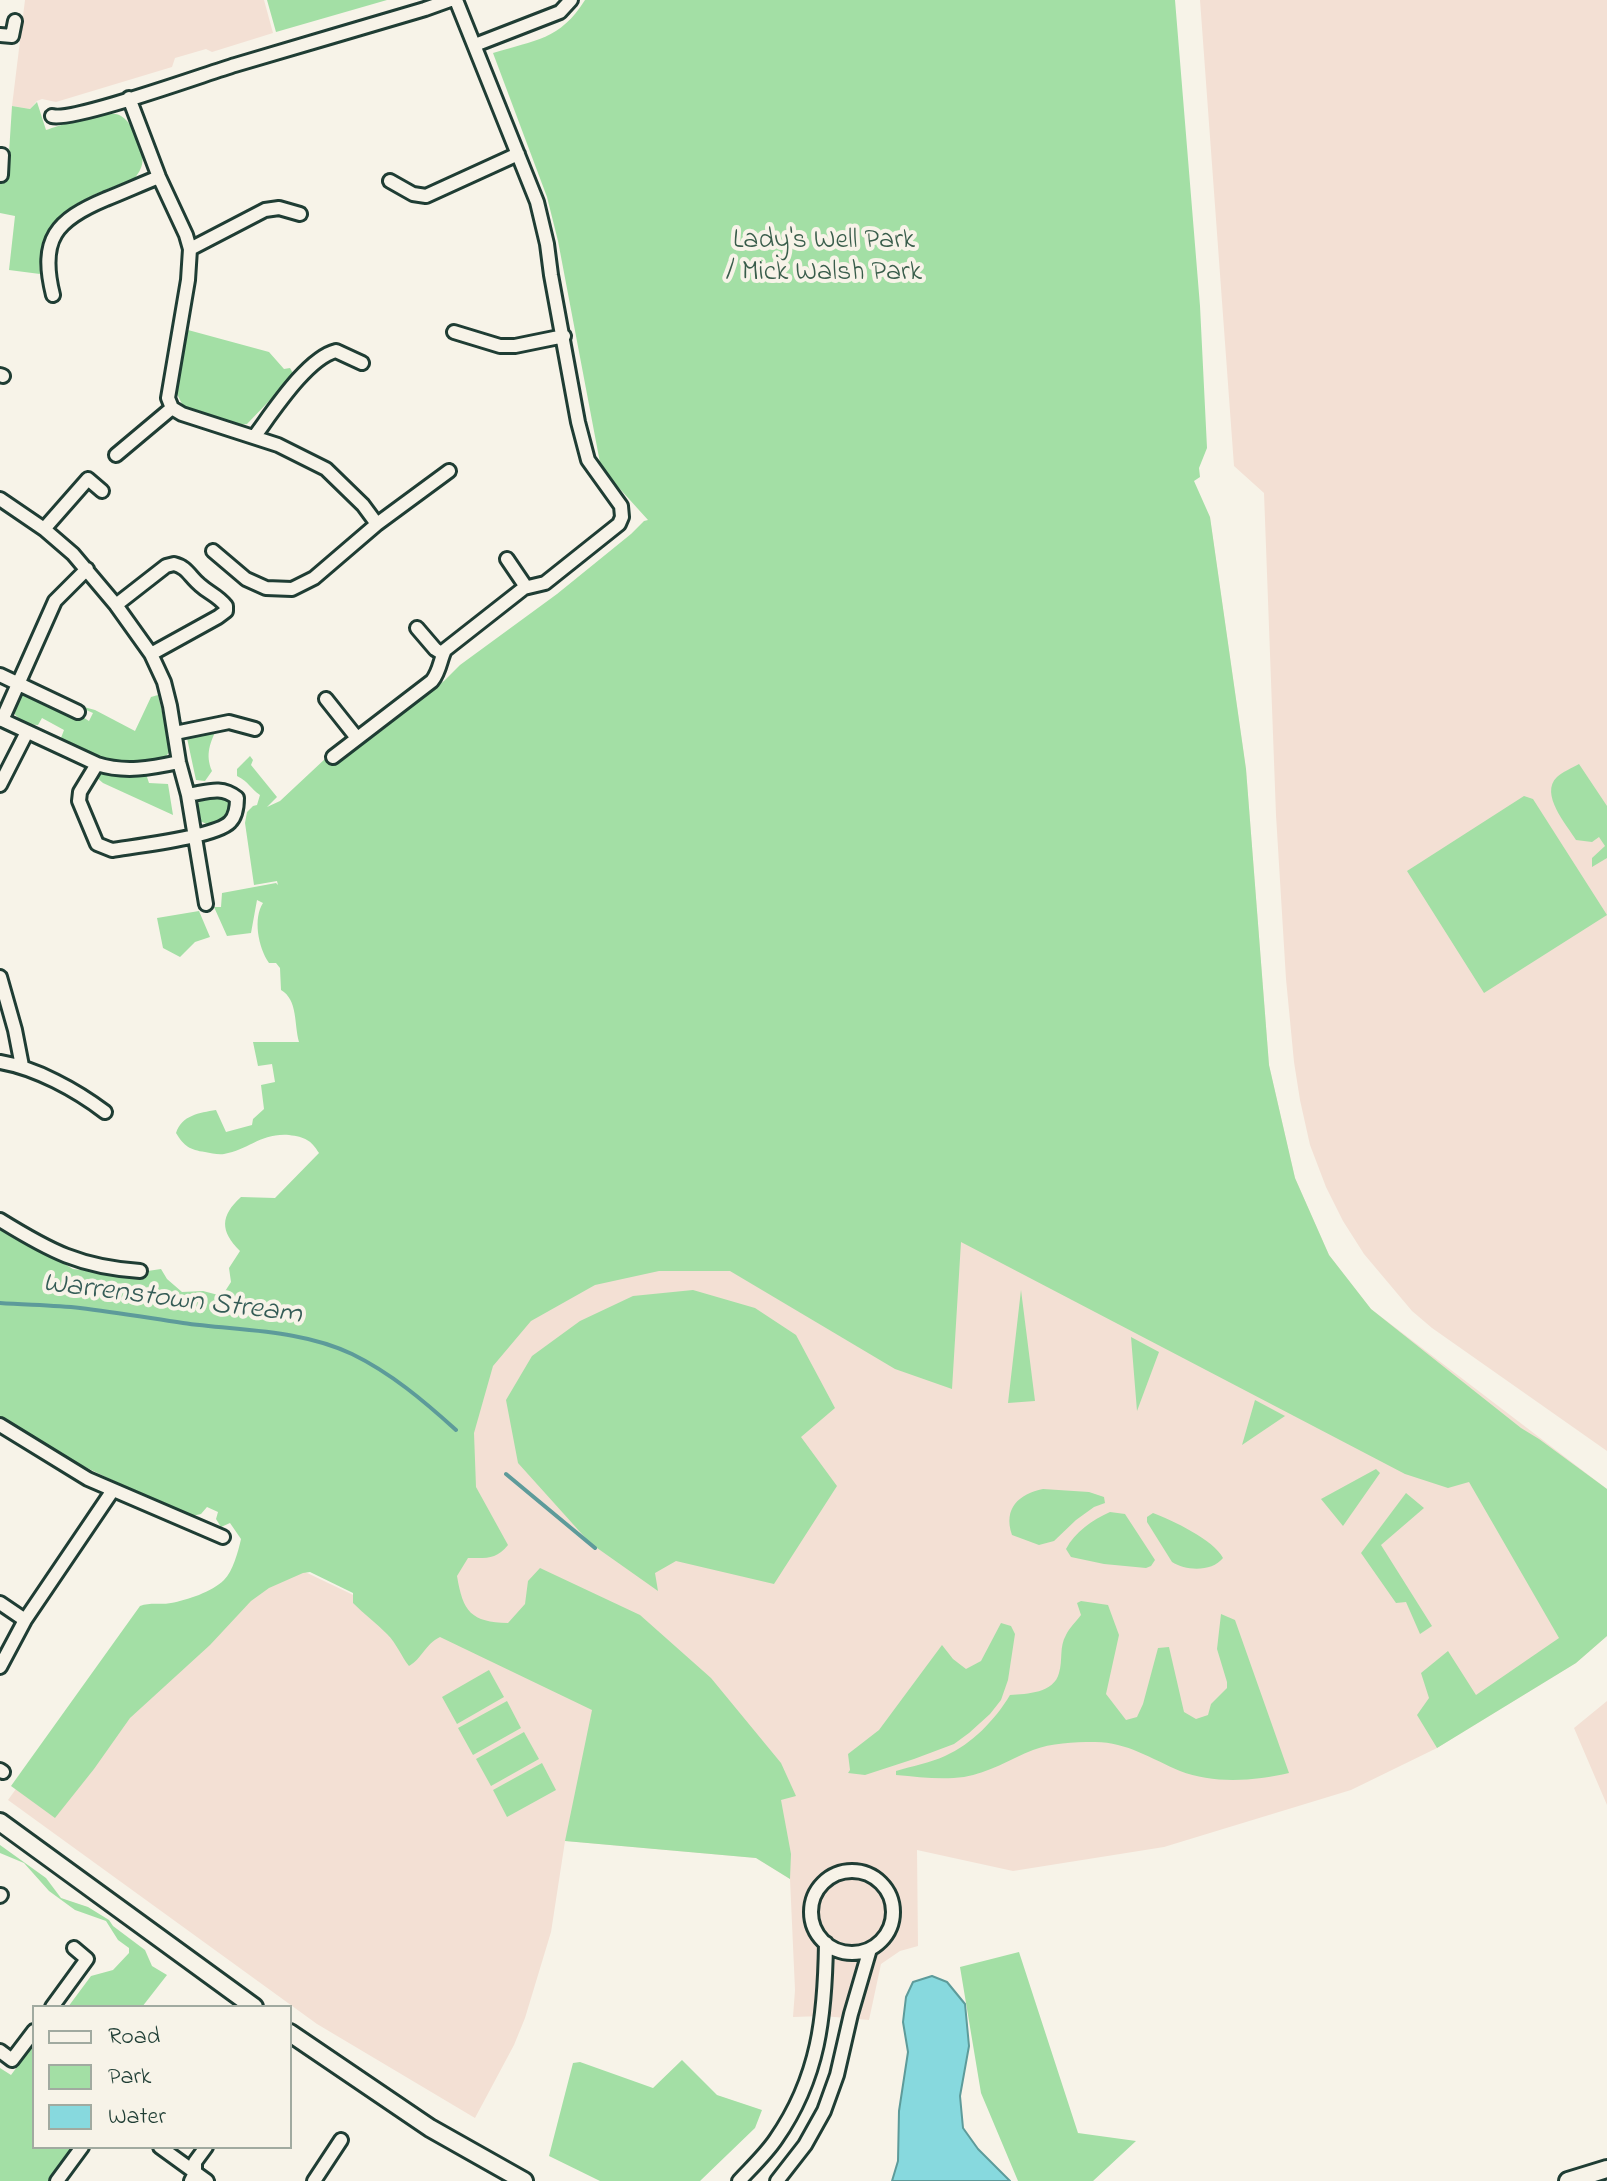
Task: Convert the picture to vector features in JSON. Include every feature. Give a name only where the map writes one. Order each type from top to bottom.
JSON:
[{"type":"main road","points":[[0,1822],[251,2005]]},
{"type":"main road","points":[[292,2034],[430,2128],[524,2181]]},
{"type":"main road","points":[[1568,2181],[1607,2169]]},
{"type":"street","points":[[52,116],[63,117],[129,98],[450,0]]},
{"type":"street","points":[[333,757],[432,681],[438,673],[443,654],[526,587],[545,583],[619,524],[622,517],[621,506],[588,460],[578,422],[541,217],[456,0]]},
{"type":"street","points":[[475,45],[560,12],[571,0]]},
{"type":"street","points":[[0,35],[12,36],[15,21]]},
{"type":"street","points":[[129,98],[190,249],[189,279],[168,398],[172,408],[291,450],[326,469],[363,505],[377,524]]},
{"type":"street","points":[[390,181],[413,194],[426,196],[518,154]]},
{"type":"street","points":[[0,155],[1,175]]},
{"type":"street","points":[[53,295],[48,275],[48,256],[52,240],[61,225],[86,207],[159,177]]},
{"type":"street","points":[[190,249],[265,210],[279,208],[300,214]]},
{"type":"street","points":[[454,332],[500,346],[564,336]]},
{"type":"street","points":[[254,437],[290,389],[323,356],[336,351],[362,363]]},
{"type":"street","points":[[116,455],[172,408]]},
{"type":"street","points":[[213,551],[246,579],[266,588],[292,589],[314,578],[377,524],[449,471]]},
{"type":"street","points":[[44,529],[88,479],[102,491]]},
{"type":"street","points":[[0,499],[44,529],[87,569],[151,654],[164,682],[188,795],[206,904]]},
{"type":"street","points":[[507,559],[526,587]]},
{"type":"street","points":[[116,605],[166,566],[174,564],[184,567],[226,606],[226,611],[218,617],[151,654]]},
{"type":"street","points":[[87,569],[55,601],[1,719],[112,769],[158,767],[179,762]]},
{"type":"street","points":[[417,628],[443,654]]},
{"type":"street","points":[[0,675],[78,712]]},
{"type":"street","points":[[326,699],[357,738]]},
{"type":"street","points":[[175,733],[229,722],[255,729]]},
{"type":"street","points":[[0,785],[27,732]]},
{"type":"street","points":[[97,764],[80,792],[79,801],[97,844],[112,850],[194,837],[229,825],[237,809],[237,798],[230,792],[218,789],[188,795]]},
{"type":"street","points":[[0,977],[22,1066]]},
{"type":"street","points":[[0,1062],[22,1066],[83,1096],[105,1112]]},
{"type":"street","points":[[0,1220],[64,1256],[91,1265],[140,1271]]},
{"type":"street","points":[[0,1425],[88,1479],[223,1537]]},
{"type":"street","points":[[0,1667],[25,1620],[113,1490]]},
{"type":"street","points":[[0,1603],[25,1620]]},
{"type":"street","points":[[854,1870],[877,1879],[892,1899],[894,1912],[886,1936],[870,1949],[856,1953],[843,1952],[826,1943],[813,1925],[811,1912],[819,1887],[841,1872],[854,1870]]},
{"type":"street","points":[[739,2181],[776,2141],[799,2101],[814,2065],[825,1997],[826,1943]]},
{"type":"street","points":[[53,2005],[87,1959],[74,1948]]},
{"type":"street","points":[[777,2181],[805,2145],[824,2111],[837,2075],[870,1949]]},
{"type":"street","points":[[0,2051],[12,2060],[32,2034]]},
{"type":"street","points":[[314,2181],[341,2140]]},
{"type":"street","points":[[57,2181],[81,2149]]},
{"type":"street","points":[[162,2149],[193,2177],[207,2181]]},
{"type":"street","points":[[193,2177],[195,2162],[205,2149]]},
{"type":"shaded area","points":[[25,0],[264,0],[273,33],[212,52],[206,49],[175,58],[172,67],[56,102],[42,99],[30,109],[12,106]]},
{"type":"shaded area","points":[[1200,0],[1607,0],[1607,1451],[1412,1311],[1364,1254],[1343,1221],[1310,1145],[1294,1062],[1286,979],[1276,815],[1264,493],[1234,466]]},
{"type":"shaded area","points":[[1210,517],[1246,769],[1269,1065],[1295,1178],[1329,1255],[1371,1309],[1607,1489],[1607,1636],[1576,1663],[1437,1748],[1351,1790],[1164,1847],[1013,1871],[917,1850],[918,1946],[900,1951],[881,1964],[869,2020],[793,2017],[795,1990],[790,1879],[756,1858],[565,1841],[551,1932],[525,2018],[475,2118],[317,2024],[8,1800],[137,1621],[301,1570],[414,1624],[457,1316]]},
{"type":"shaded area","points":[[1607,1701],[1607,1805],[1574,1728]]},
{"type":"green space","points":[[267,0],[387,0],[276,32]]},
{"type":"green space","name":"Lady's Well Park / Mick Walsh Park","points":[[585,0],[1175,0],[1200,306],[1207,448],[1199,468],[1200,477],[1194,481],[1210,517],[1246,769],[1269,1065],[1295,1178],[1329,1255],[1371,1309],[1521,1428],[1607,1489],[1607,1636],[1576,1663],[1437,1748],[1417,1715],[1429,1698],[1421,1673],[1448,1651],[1476,1695],[1559,1638],[1469,1482],[1448,1488],[1405,1474],[961,1242],[952,1389],[895,1369],[730,1271],[659,1271],[595,1285],[531,1321],[493,1366],[474,1433],[476,1487],[508,1545],[495,1556],[468,1558],[457,1576],[466,1606],[477,1617],[508,1623],[525,1604],[528,1581],[540,1568],[640,1615],[711,1678],[781,1763],[796,1796],[781,1800],[791,1854],[790,1879],[756,1858],[565,1841],[592,1710],[440,1637],[409,1666],[390,1638],[353,1603],[353,1593],[310,1572],[269,1588],[251,1601],[210,1645],[130,1718],[55,1818],[11,1786],[140,1606],[184,1600],[219,1584],[233,1566],[241,1539],[230,1523],[221,1527],[216,1519],[218,1512],[207,1507],[201,1514],[192,1516],[155,1501],[77,1463],[0,1416],[0,1226],[73,1269],[121,1275],[161,1269],[182,1292],[203,1291],[222,1296],[231,1282],[229,1268],[240,1251],[226,1230],[229,1211],[241,1197],[275,1198],[319,1153],[307,1140],[279,1135],[233,1152],[214,1154],[191,1149],[176,1133],[187,1119],[216,1110],[226,1132],[252,1125],[253,1119],[264,1109],[261,1085],[275,1082],[272,1064],[258,1066],[253,1042],[299,1042],[293,1006],[281,990],[280,968],[276,963],[269,963],[260,941],[258,916],[263,903],[257,900],[251,933],[227,936],[214,907],[221,907],[222,893],[278,885],[277,881],[254,885],[245,823],[247,812],[257,805],[260,795],[237,776],[237,769],[250,756],[253,760],[251,765],[277,797],[267,807],[280,801],[326,758],[330,759],[380,732],[460,665],[557,594],[648,520],[601,468],[547,197],[493,53],[556,31]]},
{"type":"green space","points":[[37,102],[46,130],[95,115],[121,116],[134,132],[142,161],[135,178],[82,200],[56,221],[41,252],[40,274],[9,270],[15,216],[0,213],[0,153],[9,153],[12,106],[30,109]]},
{"type":"green space","points":[[188,330],[269,352],[284,369],[290,368],[294,375],[247,424],[239,425],[183,406],[177,389]]},
{"type":"green space","points":[[28,693],[71,712],[72,717],[81,716],[89,721],[93,713],[84,707],[135,731],[151,697],[158,695],[171,749],[165,758],[140,762],[114,762],[100,758],[61,738],[64,730],[42,718],[38,725],[17,717],[12,711],[17,698]]},
{"type":"green space","points":[[218,726],[209,748],[212,771],[205,781],[196,780],[187,738]]},
{"type":"green space","points":[[1579,764],[1607,806],[1607,858],[1592,867],[1592,858],[1605,846],[1599,837],[1592,842],[1576,840],[1556,809],[1551,792],[1557,777]]},
{"type":"green space","points":[[103,773],[146,774],[149,783],[168,784],[173,815],[103,783],[96,777]]},
{"type":"green space","points":[[221,795],[233,800],[230,817],[211,826],[200,821],[196,806],[202,799]]},
{"type":"green space","points":[[1524,796],[1533,799],[1607,915],[1484,993],[1407,871]]},
{"type":"green space","points":[[199,911],[210,937],[195,942],[180,957],[163,948],[157,918]]},
{"type":"green space","points":[[693,1290],[755,1308],[796,1335],[835,1408],[801,1437],[837,1486],[774,1584],[676,1561],[655,1573],[658,1591],[590,1543],[518,1463],[506,1400],[532,1356],[580,1321],[633,1296]]},
{"type":"green space","points":[[1021,1290],[1035,1401],[1008,1403]]},
{"type":"green space","points":[[1131,1337],[1159,1352],[1137,1411]]},
{"type":"green space","points":[[1255,1400],[1285,1416],[1242,1445]]},
{"type":"green space","points":[[1376,1469],[1380,1473],[1343,1526],[1321,1499]]},
{"type":"green space","points":[[1043,1489],[1089,1492],[1104,1497],[1105,1503],[1076,1520],[1054,1541],[1039,1545],[1012,1535],[1010,1517],[1020,1499]]},
{"type":"green space","points":[[1406,1493],[1424,1508],[1381,1545],[1432,1626],[1420,1634],[1406,1602],[1396,1603],[1361,1553]]},
{"type":"green space","points":[[1110,1512],[1125,1514],[1155,1560],[1151,1566],[1104,1564],[1071,1557],[1066,1549],[1074,1537]]},
{"type":"green space","points":[[1153,1513],[1202,1538],[1223,1558],[1212,1566],[1199,1569],[1172,1562],[1147,1522],[1147,1517]]},
{"type":"green space","points":[[1077,1603],[1108,1605],[1119,1635],[1106,1694],[1126,1720],[1137,1717],[1143,1704],[1158,1648],[1169,1647],[1184,1712],[1196,1719],[1208,1715],[1211,1704],[1227,1688],[1217,1649],[1221,1614],[1235,1620],[1289,1773],[1248,1779],[1206,1778],[1180,1771],[1116,1744],[1093,1742],[1040,1748],[964,1777],[896,1775],[896,1771],[939,1758],[964,1745],[990,1722],[1010,1695],[1039,1691],[1052,1685],[1059,1673],[1064,1640],[1081,1615]]},
{"type":"green space","points":[[1001,1623],[1011,1626],[1015,1634],[1008,1680],[1001,1700],[990,1714],[954,1744],[865,1775],[848,1773],[848,1754],[879,1730],[942,1645],[966,1669],[981,1661]]},
{"type":"green space","points":[[489,1670],[504,1697],[457,1724],[442,1697]]},
{"type":"green space","points":[[507,1701],[521,1728],[473,1755],[458,1728]]},
{"type":"green space","points":[[524,1732],[539,1759],[491,1786],[476,1759]]},
{"type":"green space","points":[[542,1763],[556,1790],[507,1817],[493,1790]]},
{"type":"green space","points":[[0,1845],[46,1878],[61,1898],[88,1907],[109,1920],[145,1950],[152,1966],[167,1975],[144,2005],[69,2005],[91,1976],[113,1970],[129,1953],[129,1948],[118,1940],[106,1921],[75,1910],[49,1891],[24,1863],[0,1853]]},
{"type":"green space","points":[[1019,1952],[1078,2133],[1136,2141],[1093,2181],[1018,2181],[981,2093],[960,1967]]},
{"type":"green space","points":[[32,2047],[32,2149],[73,2149],[49,2181],[0,2181],[0,2068],[11,2075]]},
{"type":"green space","points":[[682,2060],[717,2095],[762,2110],[755,2128],[700,2181],[600,2181],[549,2156],[573,2063],[580,2062],[653,2088]]},
{"type":"water","points":[[932,1976],[947,1982],[965,2004],[969,2046],[960,2096],[963,2128],[978,2149],[1010,2181],[892,2181],[898,2161],[899,2111],[908,2052],[903,2022],[906,1997],[913,1982]]},
{"type":"waterway","name":"Warrenstown Stream","points":[[0,1303],[80,1308],[312,1340],[352,1354],[380,1370],[456,1430]]},
{"type":"waterway","name":"Warrenstown Stream","points":[[506,1474],[595,1548]]}]
